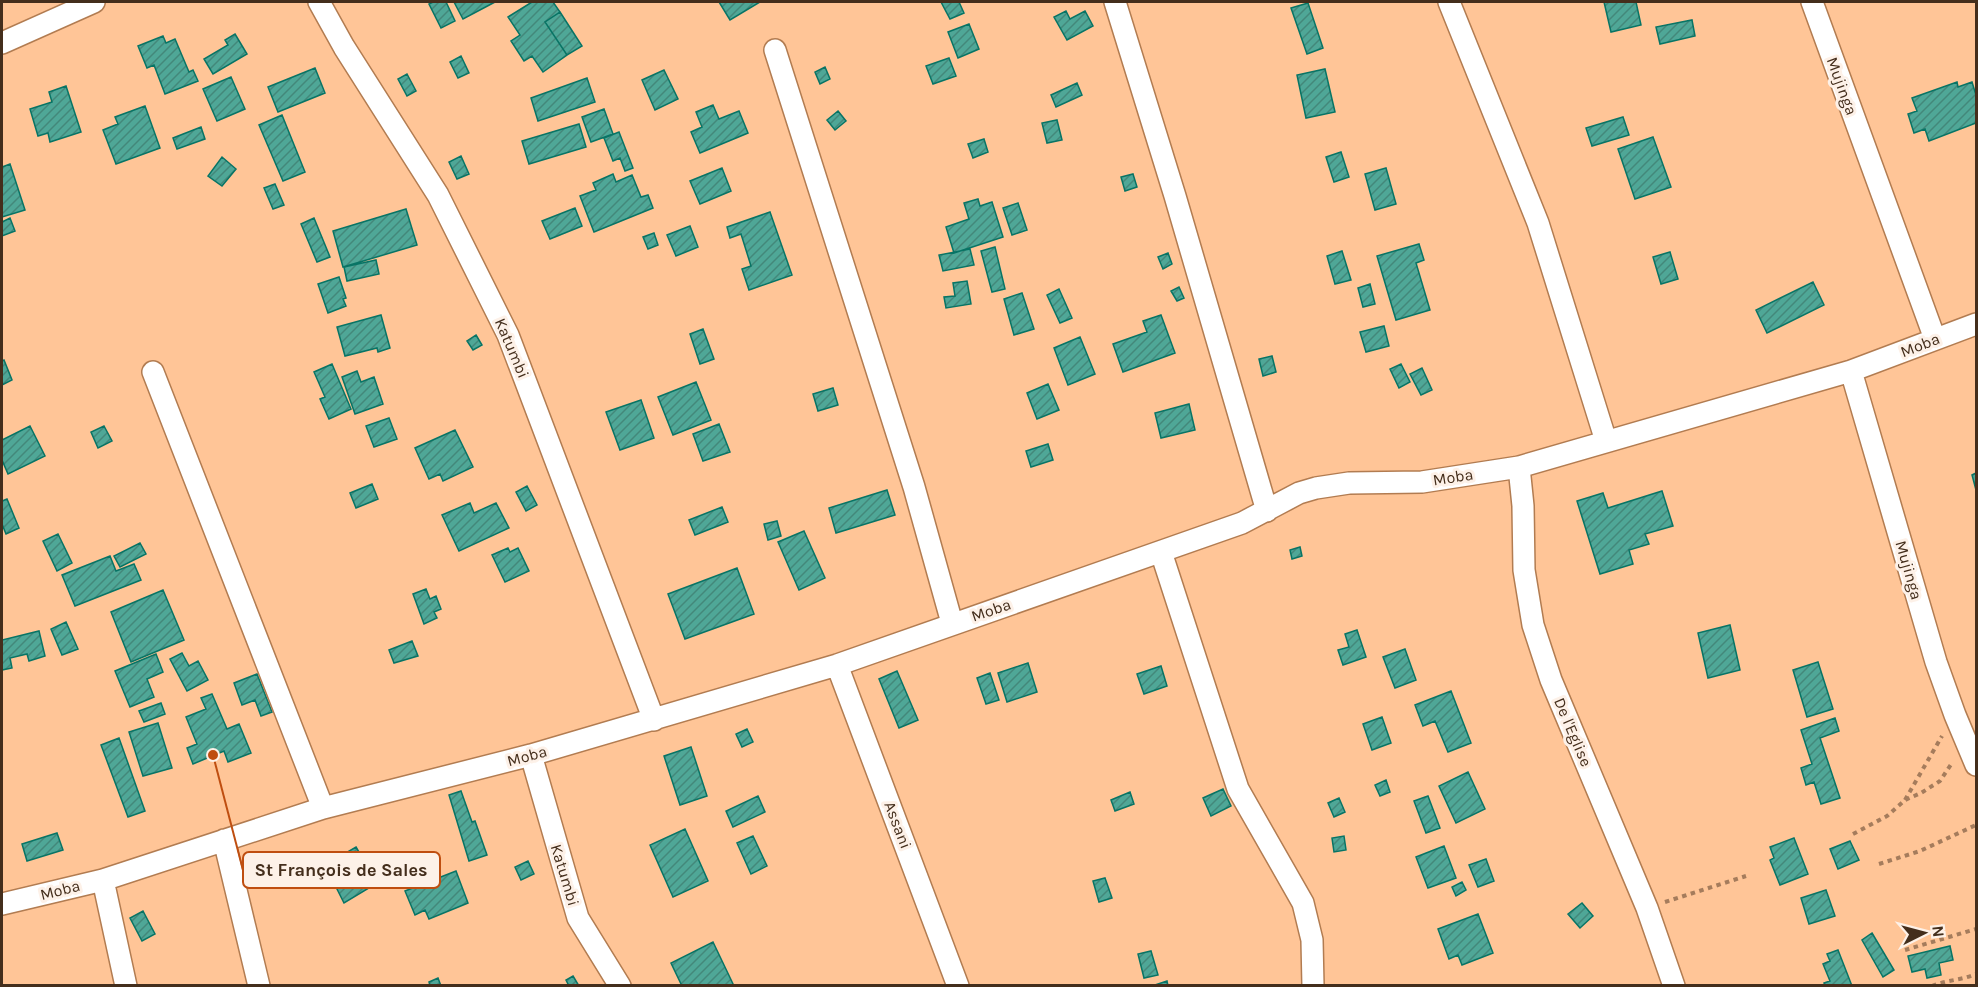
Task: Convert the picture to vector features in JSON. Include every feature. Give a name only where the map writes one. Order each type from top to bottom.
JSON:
[{"type":"street","points":[[2,43],[94,2]]},
{"type":"street","name":"Katumbi","points":[[319,2],[344,47],[438,195],[508,335],[654,720]]},
{"type":"street","points":[[1115,2],[1175,196],[1267,511]]},
{"type":"street","points":[[1449,2],[1538,223],[1606,441]]},
{"type":"street","name":"Mujinga","points":[[1812,2],[1935,339]]},
{"type":"street","points":[[775,50],[914,487],[952,623]]},
{"type":"street","name":"Moba","points":[[2,904],[103,880],[323,808],[531,755],[837,665],[1242,523],[1299,493],[1316,488],[1349,483],[1422,482],[1519,467],[1851,371],[1977,324]]},
{"type":"street","name":"Mujinga","points":[[1851,371],[1936,662],[1974,759]]},
{"type":"street","points":[[153,372],[323,808]]},
{"type":"street","name":"De l'Eglise","points":[[1519,467],[1523,506],[1524,570],[1533,625],[1551,680],[1647,908],[1674,986]]},
{"type":"street","points":[[1161,552],[1238,789],[1303,903],[1312,940],[1313,986]]},
{"type":"street","name":"Assani","points":[[837,665],[958,986]]},
{"type":"street","name":"Katumbi","points":[[531,755],[578,918],[620,986]]},
{"type":"street","points":[[224,840],[259,986]]},
{"type":"street","points":[[103,880],[126,986]]},
{"type":"path","points":[[1905,800],[1946,726],[1955,715]]},
{"type":"path","points":[[1853,834],[1887,816],[1905,800],[1940,781],[1949,765],[1974,759]]},
{"type":"path","points":[[1879,864],[1920,851],[1977,825]]},
{"type":"path","points":[[1647,908],[1746,876]]},
{"type":"path","points":[[1905,950],[1977,929]]},
{"type":"path","points":[[1932,986],[1946,981],[1962,980],[1977,974]]},
{"type":"building","points":[[446,2],[455,21],[441,28],[429,4]]},
{"type":"building","points":[[454,2],[495,2],[463,19]]},
{"type":"building","points":[[532,2],[553,2],[560,12],[545,22],[567,55],[543,72],[532,56],[524,61],[511,41],[520,35],[508,17]]},
{"type":"building","points":[[719,2],[760,2],[730,20]]},
{"type":"building","points":[[941,2],[959,2],[964,13],[950,19]]},
{"type":"building","points":[[1604,2],[1636,2],[1641,25],[1611,32]]},
{"type":"building","points":[[1308,3],[1323,48],[1307,54],[1291,8]]},
{"type":"building","points":[[1066,11],[1070,19],[1085,11],[1093,26],[1067,40],[1054,17]]},
{"type":"building","points":[[560,12],[582,46],[567,55],[545,22]]},
{"type":"building","points":[[1692,20],[1695,36],[1660,44],[1656,27]]},
{"type":"building","points":[[969,24],[979,49],[958,58],[948,32]]},
{"type":"building","points":[[235,34],[247,54],[213,74],[204,59],[228,45],[225,40]]},
{"type":"building","points":[[163,36],[166,43],[175,39],[189,72],[193,70],[198,81],[165,94],[154,65],[147,68],[138,46]]},
{"type":"building","points":[[461,56],[469,73],[458,78],[450,62]]},
{"type":"building","points":[[949,58],[956,76],[933,84],[926,66]]},
{"type":"building","points":[[825,67],[830,79],[820,84],[815,72]]},
{"type":"building","points":[[315,68],[325,93],[278,112],[268,87]]},
{"type":"building","points":[[1325,69],[1335,112],[1306,118],[1297,75]]},
{"type":"building","points":[[664,70],[678,99],[655,110],[642,80]]},
{"type":"building","points":[[407,74],[416,91],[407,96],[398,79]]},
{"type":"building","points":[[231,77],[245,109],[217,121],[203,89]]},
{"type":"building","points":[[587,78],[595,102],[538,121],[531,98]]},
{"type":"building","points":[[1957,82],[1958,87],[1972,82],[1976,95],[1976,123],[1929,141],[1925,129],[1914,133],[1908,114],[1917,111],[1912,98]]},
{"type":"building","points":[[1077,83],[1082,95],[1056,107],[1051,95]]},
{"type":"building","points":[[66,86],[81,132],[50,142],[48,133],[38,136],[30,109],[52,102],[49,92]]},
{"type":"building","points":[[713,105],[719,119],[739,111],[748,133],[700,153],[691,132],[702,127],[696,112]]},
{"type":"building","points":[[145,106],[160,148],[116,164],[103,130],[118,124],[115,117]]},
{"type":"building","points":[[604,109],[613,134],[591,142],[582,117]]},
{"type":"building","points":[[838,111],[846,121],[835,130],[827,120]]},
{"type":"building","points":[[282,115],[305,172],[283,181],[259,125]]},
{"type":"building","points":[[1623,117],[1629,135],[1592,146],[1586,128]]},
{"type":"building","points":[[1057,120],[1062,140],[1047,143],[1042,123]]},
{"type":"building","points":[[579,124],[586,147],[529,164],[522,141]]},
{"type":"building","points":[[201,127],[205,139],[177,149],[173,138]]},
{"type":"building","points":[[619,132],[633,168],[625,171],[620,158],[613,161],[604,138]]},
{"type":"building","points":[[1653,137],[1671,187],[1635,199],[1618,149]]},
{"type":"building","points":[[984,139],[988,152],[973,158],[968,144]]},
{"type":"building","points":[[1341,152],[1349,177],[1334,182],[1326,157]]},
{"type":"building","points":[[461,156],[469,174],[457,179],[449,162]]},
{"type":"building","points":[[222,157],[236,169],[222,186],[208,176]]},
{"type":"building","points":[[10,164],[25,210],[2,217],[2,167]]},
{"type":"building","points":[[722,168],[731,191],[700,204],[690,181]]},
{"type":"building","points":[[1386,168],[1396,204],[1375,210],[1365,174]]},
{"type":"building","points":[[613,174],[616,182],[632,175],[641,197],[648,195],[653,208],[594,232],[580,196],[596,190],[593,183]]},
{"type":"building","points":[[1133,174],[1137,187],[1125,191],[1121,177]]},
{"type":"building","points":[[275,184],[284,205],[273,209],[264,188]]},
{"type":"building","points":[[978,199],[980,206],[992,202],[1003,237],[954,253],[946,227],[969,219],[964,203]]},
{"type":"building","points":[[1018,203],[1027,230],[1012,235],[1003,208]]},
{"type":"building","points":[[575,208],[582,226],[550,239],[542,221]]},
{"type":"building","points":[[406,209],[417,245],[343,267],[333,231]]},
{"type":"building","points":[[770,212],[792,275],[749,290],[742,269],[751,266],[741,234],[730,238],[727,227]]},
{"type":"building","points":[[10,218],[15,231],[2,236],[2,222]]},
{"type":"building","points":[[314,218],[330,257],[317,262],[301,224]]},
{"type":"building","points":[[690,226],[698,247],[676,256],[667,235]]},
{"type":"building","points":[[654,233],[658,245],[648,249],[643,237]]},
{"type":"building","points":[[1419,244],[1424,260],[1416,263],[1430,310],[1396,320],[1377,256]]},
{"type":"building","points":[[995,247],[1005,289],[992,292],[981,251]]},
{"type":"building","points":[[970,249],[974,265],[943,271],[939,255]]},
{"type":"building","points":[[1342,251],[1351,280],[1335,284],[1327,256]]},
{"type":"building","points":[[1670,252],[1678,279],[1661,284],[1653,257]]},
{"type":"building","points":[[1168,253],[1172,264],[1163,269],[1158,257]]},
{"type":"building","points":[[376,260],[379,274],[347,281],[344,267]]},
{"type":"building","points":[[339,277],[346,298],[343,299],[346,306],[328,313],[318,284]]},
{"type":"building","points":[[967,281],[971,304],[946,308],[944,297],[955,296],[953,283]]},
{"type":"building","points":[[1813,282],[1824,305],[1767,333],[1756,310]]},
{"type":"building","points":[[1370,284],[1375,304],[1363,307],[1358,288]]},
{"type":"building","points":[[1179,287],[1184,298],[1177,301],[1171,291]]},
{"type":"building","points":[[1059,289],[1072,318],[1060,323],[1047,295]]},
{"type":"building","points":[[1022,293],[1034,329],[1014,335],[1004,299]]},
{"type":"building","points":[[381,315],[390,348],[378,352],[377,348],[345,356],[337,327]]},
{"type":"building","points":[[1161,315],[1175,353],[1123,372],[1113,344],[1147,332],[1143,321]]},
{"type":"building","points":[[1384,326],[1389,346],[1366,352],[1360,332]]},
{"type":"building","points":[[703,329],[714,359],[700,364],[690,334]]},
{"type":"building","points":[[476,335],[482,345],[473,350],[467,341]]},
{"type":"building","points":[[1080,337],[1095,374],[1068,385],[1054,348]]},
{"type":"building","points":[[1272,356],[1276,372],[1263,376],[1259,359]]},
{"type":"building","points":[[4,360],[12,380],[2,385],[2,361]]},
{"type":"building","points":[[332,364],[351,409],[329,419],[320,399],[325,397],[314,372]]},
{"type":"building","points":[[1401,364],[1410,382],[1399,388],[1390,369]]},
{"type":"building","points":[[1422,368],[1432,390],[1421,395],[1410,374]]},
{"type":"building","points":[[357,371],[361,382],[374,377],[383,404],[355,414],[342,377]]},
{"type":"building","points":[[696,382],[711,420],[673,435],[658,397]]},
{"type":"building","points":[[1048,384],[1059,410],[1037,419],[1027,393]]},
{"type":"building","points":[[833,388],[838,405],[818,411],[813,394]]},
{"type":"building","points":[[641,400],[654,438],[620,450],[606,412]]},
{"type":"building","points":[[1189,404],[1195,430],[1161,438],[1155,413]]},
{"type":"building","points":[[389,418],[397,439],[374,447],[366,426]]},
{"type":"building","points":[[719,424],[730,452],[703,461],[693,434]]},
{"type":"building","points":[[30,426],[45,456],[8,474],[2,460],[2,440]]},
{"type":"building","points":[[104,426],[112,441],[98,448],[91,432]]},
{"type":"building","points":[[455,430],[473,467],[443,481],[440,474],[429,479],[415,448]]},
{"type":"building","points":[[1048,444],[1053,460],[1031,467],[1026,451]]},
{"type":"building","points":[[1976,473],[1976,490],[1972,475]]},
{"type":"building","points":[[372,484],[378,499],[356,508],[350,493]]},
{"type":"building","points":[[527,486],[537,505],[526,511],[516,492]]},
{"type":"building","points":[[887,490],[895,515],[836,533],[829,508]]},
{"type":"building","points":[[1662,491],[1673,526],[1645,534],[1649,544],[1629,550],[1633,564],[1600,574],[1577,501],[1603,493],[1608,508]]},
{"type":"building","points":[[7,499],[19,528],[6,534],[2,524],[2,501]]},
{"type":"building","points":[[470,503],[474,513],[496,503],[509,528],[459,551],[442,515]]},
{"type":"building","points":[[722,507],[728,522],[695,535],[689,520]]},
{"type":"building","points":[[777,521],[781,536],[768,540],[764,524]]},
{"type":"building","points":[[804,531],[825,578],[799,590],[778,542]]},
{"type":"building","points":[[58,534],[72,563],[57,571],[43,541]]},
{"type":"building","points":[[140,543],[146,554],[120,567],[114,556]]},
{"type":"building","points":[[1300,547],[1302,556],[1292,559],[1290,550]]},
{"type":"building","points":[[508,548],[510,552],[518,548],[529,571],[505,582],[492,555]]},
{"type":"building","points":[[110,556],[116,571],[134,564],[141,580],[75,606],[62,575]]},
{"type":"building","points":[[737,568],[754,614],[685,639],[668,594]]},
{"type":"building","points":[[426,589],[430,599],[436,596],[441,609],[434,612],[437,618],[424,624],[413,594]]},
{"type":"building","points":[[163,590],[184,640],[131,662],[111,612]]},
{"type":"building","points":[[66,622],[78,649],[62,655],[51,629]]},
{"type":"building","points":[[1730,625],[1740,670],[1708,678],[1698,633]]},
{"type":"building","points":[[1357,630],[1366,657],[1343,665],[1338,650],[1349,647],[1345,634]]},
{"type":"building","points":[[39,631],[45,656],[29,661],[27,654],[10,658],[12,668],[2,670],[2,640]]},
{"type":"building","points":[[412,641],[418,656],[394,663],[389,650]]},
{"type":"building","points":[[1405,649],[1416,680],[1395,688],[1383,657]]},
{"type":"building","points":[[182,653],[189,666],[198,661],[208,680],[187,691],[170,659]]},
{"type":"building","points":[[156,654],[163,672],[147,679],[154,697],[130,707],[115,671]]},
{"type":"building","points":[[1818,662],[1833,709],[1807,717],[1793,670]]},
{"type":"building","points":[[1028,663],[1037,692],[1007,702],[998,673]]},
{"type":"building","points":[[1161,666],[1167,686],[1144,694],[1137,674]]},
{"type":"building","points":[[897,671],[918,720],[899,728],[879,679]]},
{"type":"building","points":[[990,673],[999,700],[986,704],[977,678]]},
{"type":"building","points":[[257,674],[272,712],[261,716],[255,700],[242,705],[234,683]]},
{"type":"building","points":[[1451,691],[1471,743],[1448,752],[1435,721],[1423,726],[1415,705]]},
{"type":"building","points":[[212,694],[227,729],[239,724],[251,753],[228,762],[224,751],[193,764],[187,748],[197,744],[186,717],[206,709],[201,698]]},
{"type":"building","points":[[161,703],[165,714],[144,722],[139,711]]},
{"type":"building","points":[[1382,717],[1391,743],[1372,750],[1363,724]]},
{"type":"building","points":[[1835,718],[1839,731],[1820,738],[1840,798],[1821,804],[1814,782],[1806,785],[1801,768],[1812,764],[1801,730]]},
{"type":"building","points":[[158,723],[172,768],[143,776],[129,732]]},
{"type":"building","points":[[747,729],[753,742],[742,747],[736,734]]},
{"type":"building","points":[[119,738],[145,811],[128,817],[101,745]]},
{"type":"building","points":[[691,747],[707,796],[680,805],[664,756]]},
{"type":"building","points":[[1468,772],[1485,809],[1456,823],[1439,786]]},
{"type":"building","points":[[1386,780],[1390,792],[1380,796],[1375,785]]},
{"type":"building","points":[[1223,789],[1231,806],[1211,816],[1203,798]]},
{"type":"building","points":[[461,791],[487,855],[469,861],[449,795]]},
{"type":"building","points":[[1130,792],[1134,804],[1115,811],[1111,800]]},
{"type":"building","points":[[758,796],[765,812],[733,827],[726,811]]},
{"type":"building","points":[[1428,796],[1440,828],[1426,833],[1414,801]]},
{"type":"building","points":[[1339,798],[1345,812],[1334,817],[1328,803]]},
{"type":"building","points":[[685,829],[708,881],[673,897],[650,845]]},
{"type":"building","points":[[57,833],[63,850],[27,861],[22,844]]},
{"type":"building","points":[[753,836],[767,866],[751,874],[737,843]]},
{"type":"building","points":[[1344,836],[1346,850],[1334,852],[1332,838]]},
{"type":"building","points":[[1794,838],[1808,874],[1780,885],[1770,860],[1774,858],[1770,847]]},
{"type":"building","points":[[1850,841],[1859,860],[1838,869],[1830,849]]},
{"type":"building","points":[[1444,846],[1456,878],[1428,888],[1416,857]]},
{"type":"building","points":[[356,847],[367,866],[354,873],[344,854]]},
{"type":"building","points":[[1486,859],[1494,881],[1478,887],[1469,865]]},
{"type":"building","points":[[348,861],[354,873],[367,866],[374,885],[344,903],[328,871]]},
{"type":"building","points":[[528,861],[534,874],[521,880],[515,867]]},
{"type":"building","points":[[456,871],[468,903],[429,919],[425,910],[415,915],[405,891]]},
{"type":"building","points":[[1105,878],[1112,898],[1099,902],[1093,881]]},
{"type":"building","points":[[1462,882],[1466,890],[1456,896],[1452,887]]},
{"type":"building","points":[[1826,890],[1835,916],[1809,924],[1801,898]]},
{"type":"building","points":[[1582,903],[1593,916],[1580,928],[1568,914]]},
{"type":"building","points":[[143,911],[155,934],[142,941],[130,918]]},
{"type":"building","points":[[1478,914],[1493,953],[1462,965],[1458,955],[1449,959],[1438,929]]},
{"type":"building","points":[[1872,933],[1894,970],[1883,977],[1862,940]]},
{"type":"building","points":[[713,942],[734,986],[682,986],[671,963]]},
{"type":"building","points":[[1950,946],[1953,960],[1939,963],[1941,975],[1927,978],[1925,969],[1912,972],[1908,956]]},
{"type":"building","points":[[1838,950],[1852,986],[1825,986],[1824,983],[1830,981],[1823,964],[1830,961],[1827,954]]},
{"type":"building","points":[[1151,951],[1158,975],[1144,978],[1138,954]]},
{"type":"building","points":[[573,976],[579,986],[569,986],[566,980]]},
{"type":"building","points":[[438,978],[441,986],[430,986],[429,982]]},
{"type":"building","points":[[1167,981],[1168,986],[1152,986]]},
{"type":"place","name":"St François de Sales","points":[[213,755]]}]
